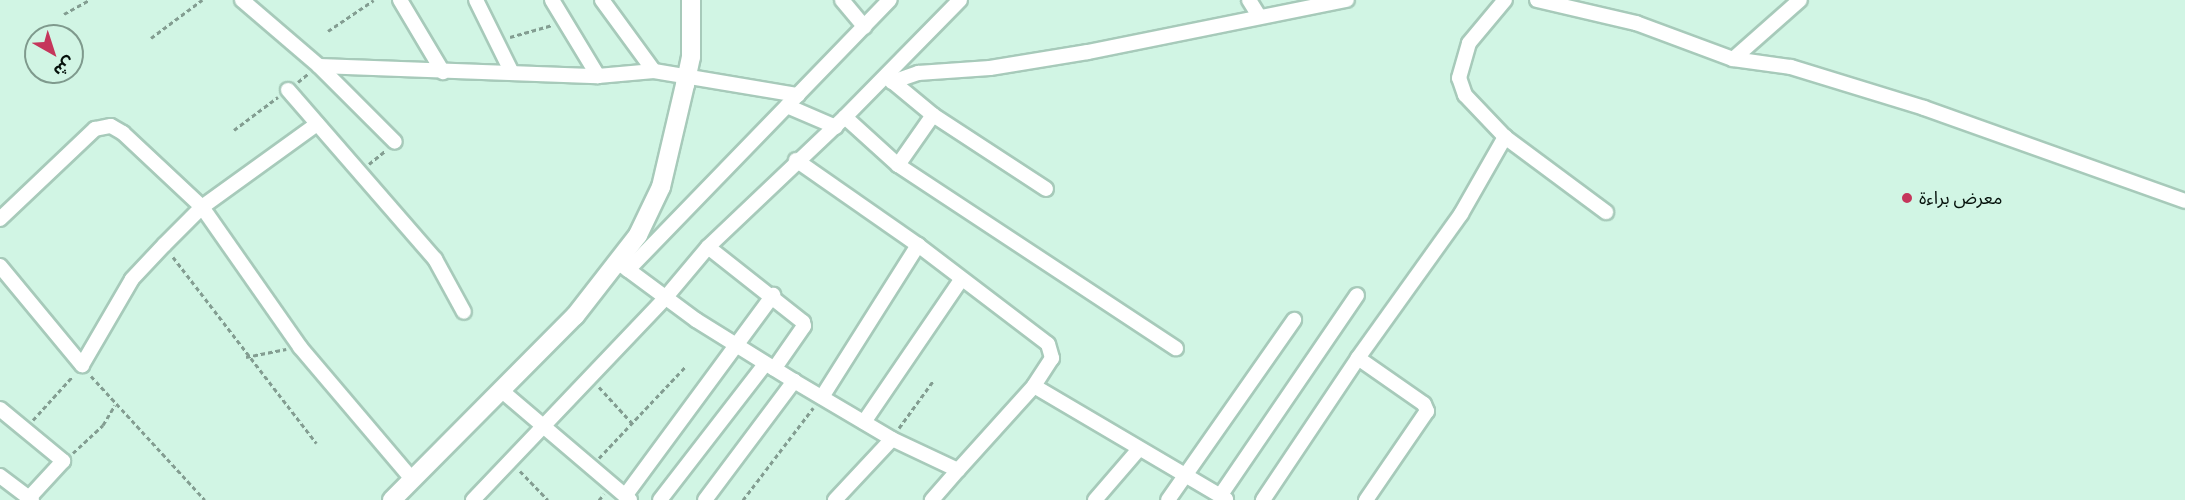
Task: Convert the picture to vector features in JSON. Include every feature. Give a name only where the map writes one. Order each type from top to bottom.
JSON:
[{"type":"main road","points":[[392,500],[502,392],[623,267],[652,212],[686,79],[691,57],[691,0]]},
{"type":"street","points":[[242,0],[320,66],[395,142]]},
{"type":"street","points":[[400,0],[443,72]]},
{"type":"street","points":[[476,0],[512,73]]},
{"type":"street","points":[[552,0],[567,21],[598,76]]},
{"type":"street","points":[[602,0],[654,71]]},
{"type":"street","points":[[842,0],[865,27]]},
{"type":"street","points":[[890,0],[787,106],[623,267],[769,366],[892,439],[958,470]]},
{"type":"street","points":[[473,500],[666,297],[708,247],[796,160],[889,79],[960,0]]},
{"type":"street","points":[[1249,0],[1259,16]]},
{"type":"street","points":[[889,79],[918,73],[990,68],[1088,52],[1347,0]]},
{"type":"street","points":[[1505,0],[1469,43],[1459,78],[1465,95],[1505,137],[1606,212]]},
{"type":"street","points":[[1537,0],[1636,23],[1733,58],[1791,66],[1913,105],[2185,201]]},
{"type":"street","points":[[1733,58],[1800,0]]},
{"type":"street","points":[[320,66],[598,76],[654,71],[686,79],[798,94]]},
{"type":"street","points":[[889,79],[933,115],[1046,189]]},
{"type":"street","points":[[288,90],[357,170],[390,204],[435,259],[464,312]]},
{"type":"street","points":[[787,106],[840,122],[898,165],[1176,348]]},
{"type":"street","points":[[898,165],[933,115]]},
{"type":"street","points":[[0,266],[82,365],[132,279],[164,245],[202,207],[317,124]]},
{"type":"street","points":[[2,213],[102,125],[123,133],[202,207],[300,347],[412,478]]},
{"type":"street","points":[[1263,500],[1358,358],[1461,214],[1505,137]]},
{"type":"street","points":[[796,160],[918,245],[1048,344],[1052,358],[1034,386],[932,500]]},
{"type":"street","points":[[822,397],[918,245]]},
{"type":"street","points":[[660,500],[804,326],[773,295],[708,247]]},
{"type":"street","points":[[864,422],[961,280]]},
{"type":"street","points":[[502,392],[628,498],[773,295]]},
{"type":"street","points":[[1034,386],[1224,498],[1357,295]]},
{"type":"street","points":[[1168,500],[1188,477],[1294,320]]},
{"type":"street","points":[[1358,358],[1424,404],[1427,411],[1366,500]]},
{"type":"street","points":[[705,500],[794,381]]},
{"type":"street","points":[[0,409],[63,461],[29,499],[0,476]]},
{"type":"street","points":[[835,500],[892,439]]},
{"type":"street","points":[[1095,500],[1139,449]]},
{"type":"path","points":[[64,14],[89,0]]},
{"type":"path","points":[[151,38],[202,0]]},
{"type":"path","points":[[328,31],[374,0]]},
{"type":"path","points":[[496,41],[567,21]]},
{"type":"path","points":[[357,170],[395,142]]},
{"type":"path","points":[[164,245],[246,357],[316,443]]},
{"type":"path","points":[[246,357],[300,347]]},
{"type":"path","points":[[24,431],[82,365],[115,405],[205,500]]},
{"type":"path","points":[[590,468],[686,366]]},
{"type":"path","points":[[590,378],[632,423]]},
{"type":"path","points":[[892,439],[933,381]]},
{"type":"path","points":[[743,500],[822,397]]},
{"type":"path","points":[[63,461],[103,426],[115,405]]},
{"type":"path","points":[[511,462],[548,500]]},
{"type":"place","name":"معرض براءة","points":[[1907,198]]}]
